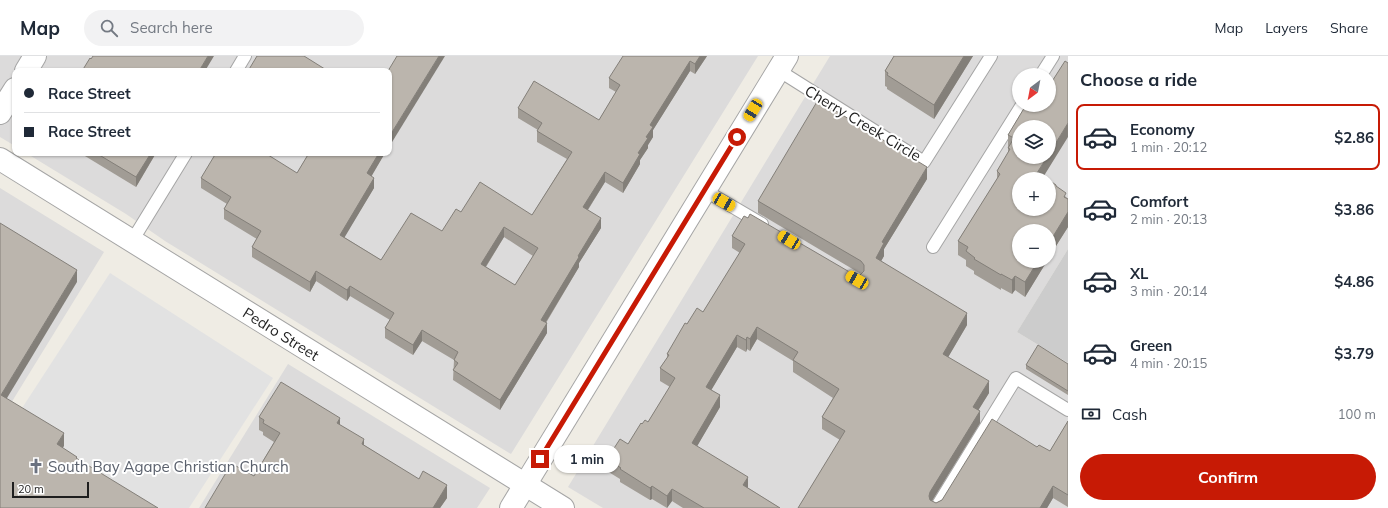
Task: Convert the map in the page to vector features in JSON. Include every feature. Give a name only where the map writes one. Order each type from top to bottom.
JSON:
[{"type":"street","points":[[28,68],[35,56]]},
{"type":"street","points":[[510,508],[782,63]]},
{"type":"street","points":[[0,113],[12,94]]},
{"type":"street","name":"Pedro Street","points":[[0,159],[563,508]]},
{"type":"lane","points":[[238,68],[245,56]]},
{"type":"lane","name":"Cherry Creek Circle","points":[[782,63],[924,162],[990,56]]},
{"type":"lane","points":[[1045,68],[1053,56]]},
{"type":"lane","points":[[933,247],[1018,112]]},
{"type":"lane","points":[[132,241],[184,156]]},
{"type":"lane","points":[[704,190],[775,232]]},
{"type":"lane","points":[[936,508],[1016,378],[1068,410]]},
{"type":"shaded area","points":[[0,56],[758,56],[511,454],[165,241],[126,214],[31,156],[392,156],[392,68],[12,68],[12,144],[0,137]]},
{"type":"shaded area","points":[[830,56],[1068,56],[1068,249],[1017,332],[1068,363],[1068,508],[603,508],[568,487]]},
{"type":"shaded area","points":[[0,188],[104,252],[0,421]]},
{"type":"shaded area","points":[[1068,249],[1068,363],[1017,332]]},
{"type":"shaded area","points":[[110,273],[273,378],[189,508],[140,508],[11,425]]},
{"type":"shaded area","points":[[288,364],[490,488],[477,508],[199,508]]},
{"type":"building","points":[[93,56],[208,56],[201,68],[84,68],[90,58],[91,59]]},
{"type":"building","points":[[257,56],[304,56],[323,68],[250,68]]},
{"type":"building","points":[[397,56],[439,56],[392,132],[392,68],[390,68]]},
{"type":"building","points":[[623,56],[700,56],[695,64],[690,61],[650,125],[653,127],[646,137],[648,138],[638,153],[640,154],[623,183],[605,172],[583,207],[601,218],[541,320],[547,323],[500,400],[453,370],[458,363],[454,360],[458,352],[422,330],[413,345],[385,328],[394,313],[350,286],[347,290],[316,271],[310,282],[252,247],[261,231],[224,209],[231,197],[201,178],[214,156],[270,156],[297,173],[307,156],[377,156],[367,173],[374,178],[340,235],[381,260],[411,213],[442,231],[456,209],[461,212],[480,182],[532,215],[572,152],[537,131],[542,123],[518,108],[534,81],[599,120],[620,85],[609,78]],"holes":[[[504,227],[538,248],[515,285],[481,264]]]},
{"type":"building","points":[[894,56],[964,56],[934,105],[887,75],[888,73],[885,71]]},
{"type":"building","points":[[1065,61],[1068,63],[1068,123],[1056,143],[1056,120],[1017,120],[1022,112],[1056,112],[1056,75]]},
{"type":"building","points":[[818,100],[927,167],[882,242],[884,243],[876,258],[967,313],[943,354],[989,381],[973,407],[980,411],[930,492],[930,500],[936,503],[942,500],[992,419],[1037,447],[1039,445],[1050,451],[1068,421],[1068,495],[1053,486],[1040,508],[798,508],[845,431],[822,417],[839,389],[793,360],[798,352],[757,327],[750,339],[747,337],[746,340],[737,335],[706,387],[720,395],[692,443],[748,477],[743,485],[780,508],[704,508],[672,489],[667,496],[652,486],[650,488],[607,459],[620,439],[628,444],[641,423],[642,424],[645,420],[648,422],[675,378],[660,368],[669,355],[667,354],[685,323],[687,324],[697,308],[703,312],[745,244],[732,236],[744,216],[748,218],[750,214],[853,274],[860,275],[864,271],[864,265],[861,261],[758,201]]},
{"type":"building","points":[[1012,128],[1012,137],[1008,135]]},
{"type":"building","points":[[1012,141],[1012,164],[1043,164],[1038,172],[1012,172],[1012,216],[1056,216],[1056,186],[1066,193],[1064,197],[1068,199],[1068,212],[1056,232],[1056,224],[1012,224],[1012,268],[1034,268],[1025,282],[1015,276],[1012,280],[974,259],[975,258],[966,251],[968,247],[958,241],[1000,174],[997,171],[1010,149],[1008,148]]},
{"type":"building","points":[[101,156],[149,156],[136,177]]},
{"type":"building","points":[[0,223],[77,270],[1,395],[64,433],[57,444],[77,457],[76,458],[158,508],[0,508]]},
{"type":"building","points":[[1038,345],[1068,364],[1068,391],[1026,365]]},
{"type":"building","points":[[281,382],[340,418],[337,423],[364,439],[362,444],[419,479],[423,471],[447,485],[433,508],[205,508],[230,466],[235,469],[236,466],[254,476],[280,433],[263,423],[264,420],[259,417]]},
{"type":"place","name":"South Bay Agape Christian Church","points":[[36,466]]},
{"type":"route","points":[[540,459],[737,137]]}]
